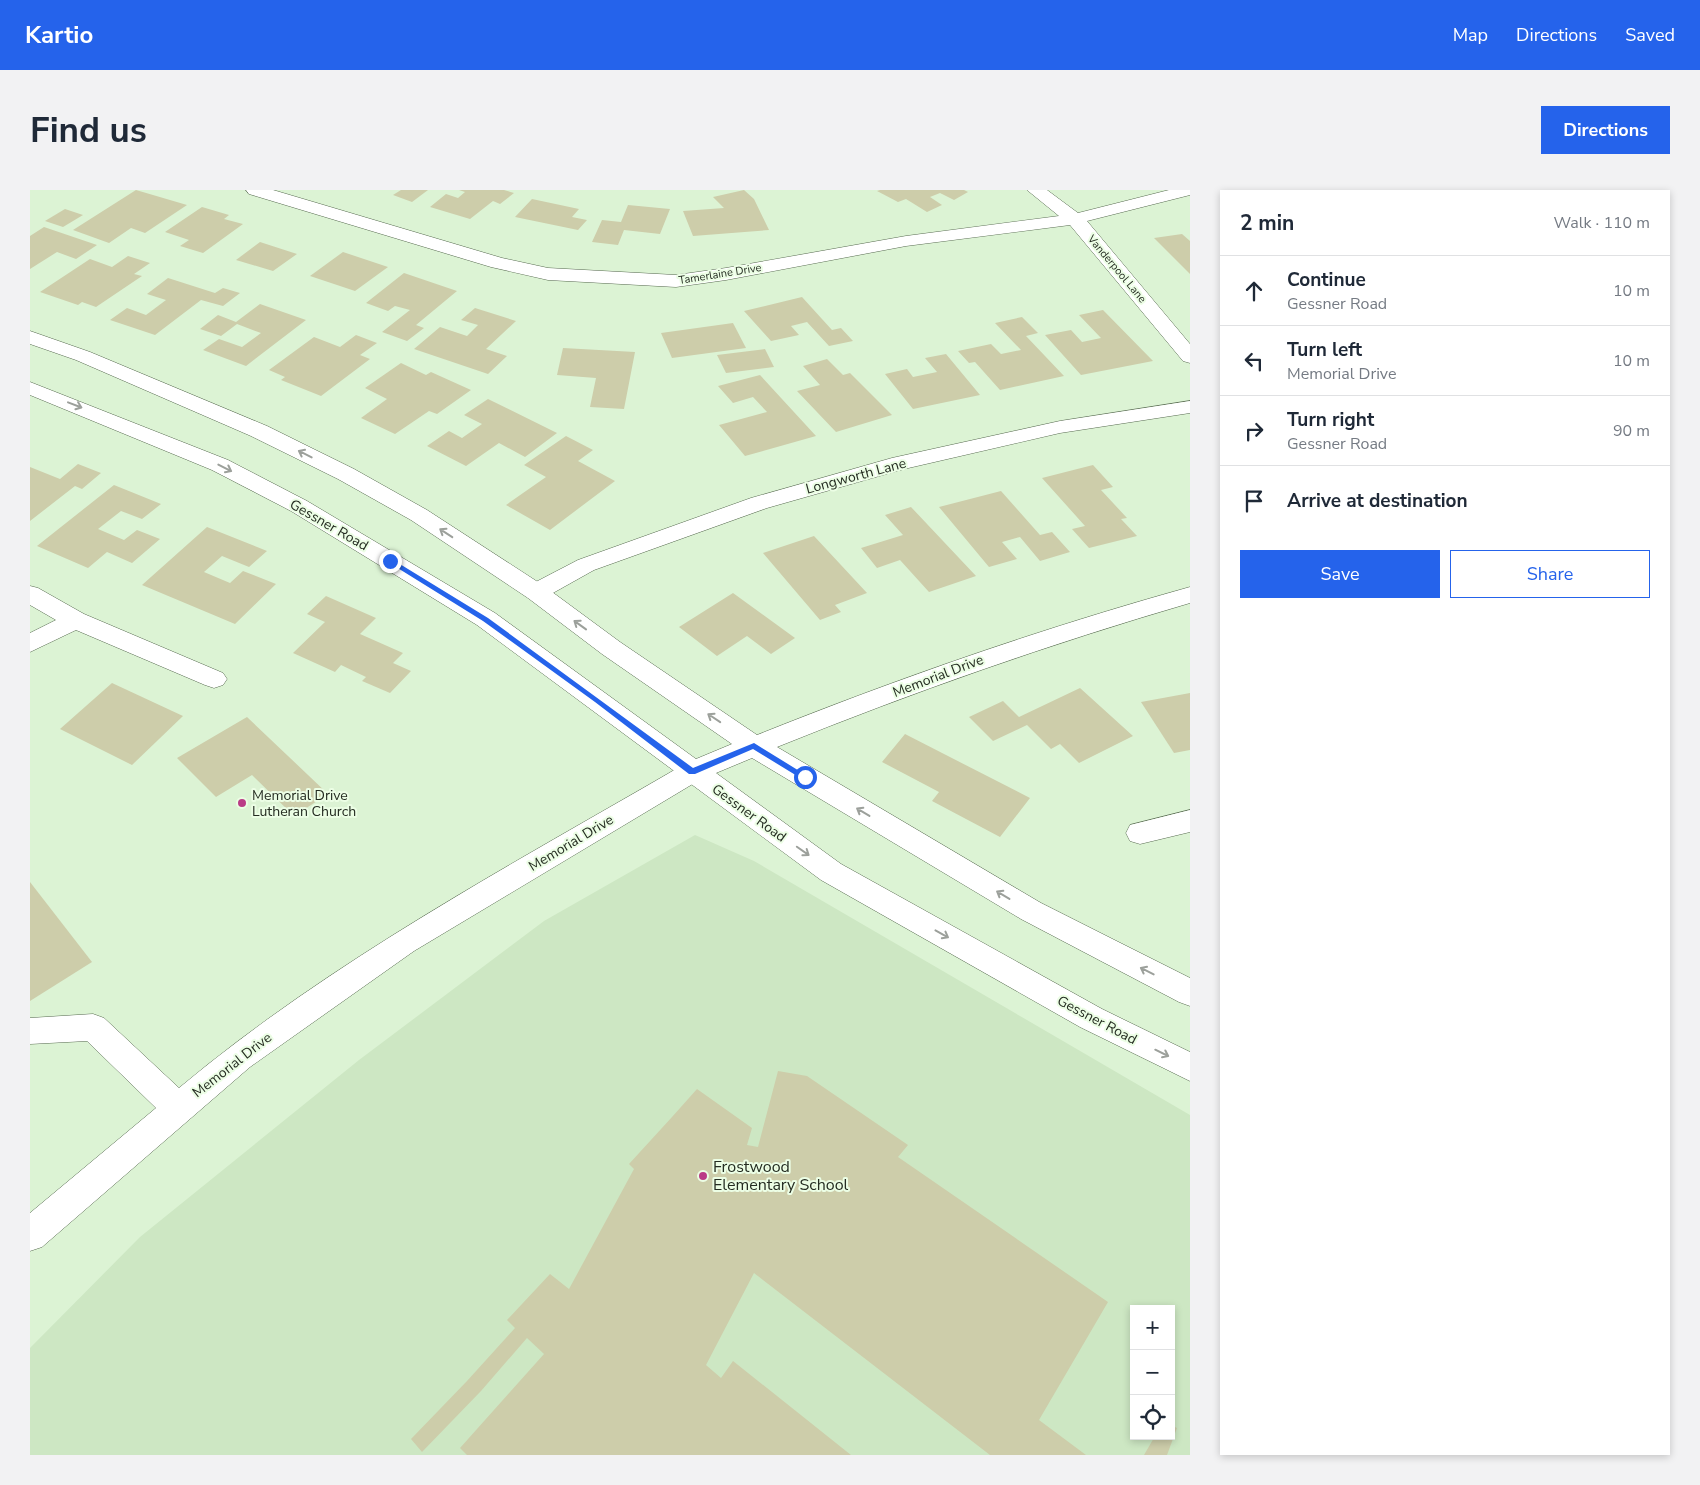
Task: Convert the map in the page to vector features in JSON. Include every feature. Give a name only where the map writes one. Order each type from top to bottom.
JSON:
[{"type":"main road","name":"Tamerlaine Drive","points":[[254,190],[498,263],[548,274],[676,281],[726,274],[906,241],[1075,219],[1190,190]]},
{"type":"main road","name":"Vanderpool Lane","points":[[1036,190],[1075,219],[1190,357]]},
{"type":"main road","points":[[30,337],[84,356],[259,431],[346,474],[419,515],[536,592],[611,648],[754,746],[1031,912],[1190,993]]},
{"type":"main road","name":"Gessner Road","points":[[30,388],[220,465],[299,506],[486,619],[598,700],[692,772],[831,872],[1091,1018],[1190,1067]]},
{"type":"main road","name":"Longworth Lane","points":[[536,592],[586,565],[778,497],[900,463],[1060,427],[1190,407]]},
{"type":"main road","points":[[30,594],[75,620],[214,679]]},
{"type":"main road","name":"Memorial Drive","points":[[30,1236],[239,1057],[404,942],[692,772],[754,746],[985,658],[1190,595]]},
{"type":"main road","points":[[30,643],[75,620]]},
{"type":"main road","points":[[1140,833],[1190,821]]},
{"type":"main road","points":[[30,1031],[93,1027],[178,1108]]},
{"type":"shaded area","name":"Frostwood Elementary School","points":[[695,835],[754,861],[1190,1115],[1190,1455],[30,1455],[30,1348],[140,1237],[359,1060],[544,921]]},
{"type":"building","points":[[136,190],[187,205],[145,233],[131,228],[109,243],[73,230]]},
{"type":"building","points":[[401,190],[428,190],[412,202],[393,195]]},
{"type":"building","points":[[459,190],[504,190],[514,193],[500,204],[493,201],[470,219],[430,207],[446,194],[458,198],[465,192]]},
{"type":"building","points":[[744,190],[754,199],[769,230],[693,236],[683,211],[724,208],[713,197]]},
{"type":"building","points":[[964,190],[968,192],[954,200],[940,193],[930,197],[942,205],[927,212],[906,199],[898,202],[877,191]]},
{"type":"building","points":[[532,199],[579,209],[572,217],[587,220],[578,230],[515,217]]},
{"type":"building","points":[[628,205],[670,209],[660,234],[624,230],[618,245],[592,242],[602,220],[621,222]]},
{"type":"building","points":[[202,207],[229,215],[224,219],[243,224],[203,253],[180,246],[189,240],[165,232]]},
{"type":"building","points":[[65,209],[83,215],[63,227],[45,221]]},
{"type":"building","points":[[44,227],[97,245],[76,259],[57,252],[30,269],[30,236]]},
{"type":"building","points":[[1182,234],[1190,241],[1190,274],[1154,238]]},
{"type":"building","points":[[260,242],[297,254],[273,271],[236,260]]},
{"type":"building","points":[[343,252],[388,267],[355,291],[310,276]]},
{"type":"building","points":[[128,256],[150,263],[134,274],[142,276],[96,307],[82,302],[78,305],[40,292],[90,259],[112,267]]},
{"type":"building","points":[[404,273],[457,291],[416,325],[424,328],[407,341],[382,332],[410,310],[395,306],[388,311],[366,303]]},
{"type":"building","points":[[168,278],[215,293],[223,288],[240,293],[223,306],[201,300],[155,335],[110,320],[127,308],[146,315],[166,300],[147,294]]},
{"type":"building","points":[[802,297],[832,330],[841,328],[853,341],[829,346],[807,322],[791,326],[799,335],[771,341],[744,311]]},
{"type":"building","points":[[260,304],[306,320],[246,366],[203,350],[219,339],[242,347],[261,333],[237,324],[221,336],[200,329],[218,315],[236,322]]},
{"type":"building","points":[[475,308],[516,321],[486,349],[507,356],[488,374],[414,349],[440,327],[467,336],[478,325],[461,320]]},
{"type":"building","points":[[1103,310],[1153,361],[1081,375],[1045,335],[1071,330],[1082,342],[1101,338],[1079,315]]},
{"type":"building","points":[[1022,317],[1038,333],[1026,336],[1064,376],[1000,390],[975,362],[969,363],[958,351],[991,344],[1001,354],[1021,350],[995,323]]},
{"type":"building","points":[[733,323],[746,348],[672,358],[661,333]]},
{"type":"building","points":[[356,335],[377,343],[360,355],[370,359],[321,396],[281,380],[285,377],[269,370],[314,337],[340,347]]},
{"type":"building","points":[[563,348],[635,352],[624,409],[590,407],[596,378],[557,375]]},
{"type":"building","points":[[765,349],[774,367],[726,373],[717,355]]},
{"type":"building","points":[[946,354],[980,395],[913,409],[885,374],[907,369],[913,377],[937,372],[925,358]]},
{"type":"building","points":[[827,359],[843,375],[850,373],[892,415],[836,432],[797,391],[820,385],[803,366]]},
{"type":"building","points":[[401,363],[426,375],[431,372],[471,390],[437,414],[429,411],[395,434],[361,418],[387,399],[365,388]]},
{"type":"building","points":[[760,375],[816,436],[745,456],[719,425],[767,412],[753,397],[733,403],[718,386]]},
{"type":"building","points":[[488,399],[557,433],[525,457],[499,443],[466,466],[427,446],[449,431],[462,438],[482,424],[464,415]]},
{"type":"building","points":[[566,436],[593,450],[578,461],[615,481],[550,530],[506,505],[546,477],[524,465]]},
{"type":"building","points":[[78,464],[101,473],[82,489],[75,486],[30,521],[30,467],[60,479]]},
{"type":"building","points":[[1093,465],[1113,487],[1101,490],[1127,518],[1121,519],[1137,536],[1089,548],[1072,529],[1085,526],[1042,478]]},
{"type":"building","points":[[114,485],[161,504],[142,519],[121,511],[98,529],[124,540],[137,530],[160,539],[132,563],[107,552],[88,568],[37,546]]},
{"type":"building","points":[[1001,491],[1040,535],[1052,532],[1070,552],[1040,561],[1020,537],[1002,542],[1017,559],[989,567],[939,507]]},
{"type":"building","points":[[911,507],[976,576],[929,592],[900,560],[877,568],[861,548],[903,535],[885,515]]},
{"type":"building","points":[[207,527],[267,551],[249,567],[222,556],[204,572],[230,583],[243,571],[276,584],[235,624],[142,585]]},
{"type":"building","points":[[814,536],[867,593],[835,605],[841,612],[820,620],[763,553]]},
{"type":"building","points":[[733,593],[795,638],[771,654],[747,636],[717,656],[679,627]]},
{"type":"building","points":[[326,596],[376,618],[360,634],[403,653],[393,663],[411,671],[390,693],[362,681],[366,677],[341,665],[335,672],[293,653],[325,622],[307,614]]},
{"type":"building","points":[[112,683],[183,716],[132,765],[60,729]]},
{"type":"building","points":[[1080,688],[1133,736],[1079,763],[1060,744],[1051,749],[1027,725],[993,741],[969,717],[1003,701],[1019,717]]},
{"type":"building","points":[[1190,693],[1190,750],[1174,753],[1141,702]]},
{"type":"building","points":[[247,717],[328,794],[294,816],[252,775],[216,797],[177,758]]},
{"type":"building","points":[[905,734],[1030,798],[1000,837],[932,801],[939,792],[882,762]]},
{"type":"building","points":[[30,882],[92,962],[30,1001]]},
{"type":"building","points":[[778,1071],[807,1076],[908,1145],[898,1157],[1108,1302],[1039,1420],[1086,1455],[990,1455],[754,1273],[706,1365],[721,1378],[733,1361],[851,1455],[467,1455],[460,1448],[544,1354],[527,1338],[481,1391],[422,1452],[411,1439],[515,1328],[507,1320],[550,1274],[569,1289],[634,1169],[629,1164],[697,1089],[752,1128],[747,1145],[758,1147]]},
{"type":"building","points":[[1153,1440],[1173,1440],[1167,1455],[1144,1455]]},
{"type":"place","name":"Memorial Drive Lutheran Church","points":[[242,803]]},
{"type":"place","name":"Frostwood Elementary School","points":[[703,1176]]},
{"type":"route","points":[[390,561],[486,619],[598,700],[692,772],[754,746],[805,777]]}]
